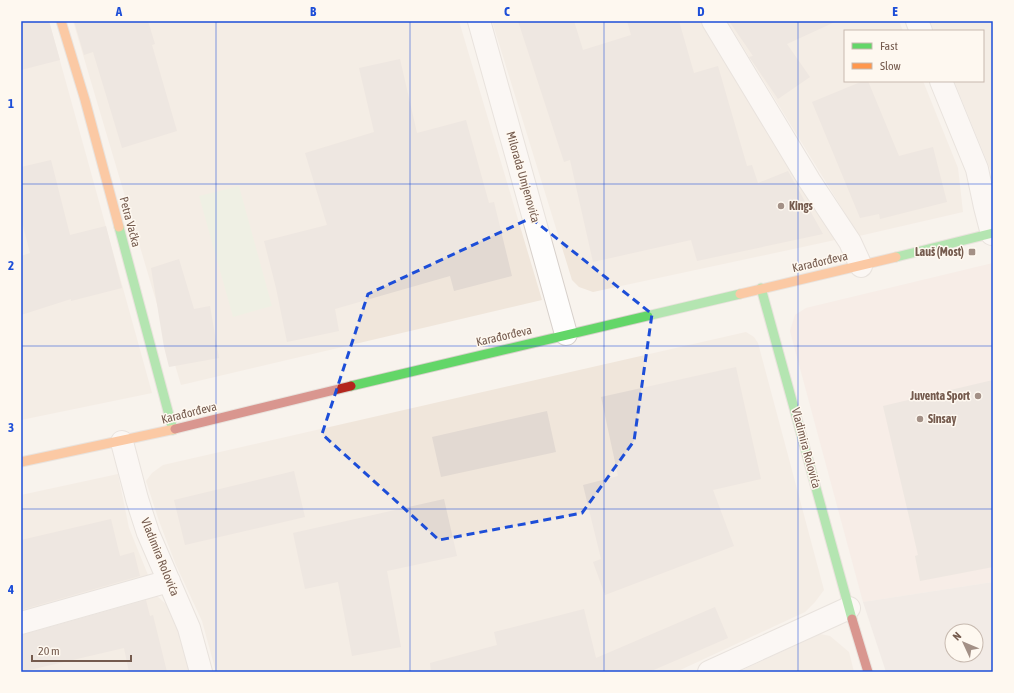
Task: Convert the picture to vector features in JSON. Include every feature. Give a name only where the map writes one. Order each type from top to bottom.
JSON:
[{"type":"main road","name":"Petra Vačka","points":[[61,21],[85,100],[173,430]]},
{"type":"main road","name":"Karađorđeva","points":[[21,462],[122,442],[173,430],[409,371],[861,266],[993,233]]},
{"type":"main road","name":"Vladimira Rolovića","points":[[762,288],[849,608],[868,672]]},
{"type":"street","name":"Milorada Umjenovića","points":[[479,21],[566,334]]},
{"type":"street","points":[[712,21],[809,180],[850,242],[861,266]]},
{"type":"street","points":[[941,82],[977,169],[985,207],[993,233]]},
{"type":"street","name":"Vladimira Rolovića","points":[[122,442],[137,499],[148,533],[189,628],[201,672]]},
{"type":"street","points":[[21,623],[169,581]]},
{"type":"street","points":[[709,672],[849,608]]},
{"type":"highlighted area","points":[[531,218],[652,314],[634,441],[582,513],[439,540],[322,434],[368,294]]},
{"type":"shaded area","points":[[21,21],[49,21],[152,393],[21,420]]},
{"type":"shaded area","points":[[73,21],[459,21],[542,300],[181,385]]},
{"type":"shaded area","points":[[492,21],[704,21],[835,240],[593,292],[579,287],[572,280]]},
{"type":"shaded area","points":[[727,21],[899,21],[903,30],[844,30],[844,82],[923,82],[958,168],[963,212],[859,236]]},
{"type":"shaded area","points":[[930,21],[993,21],[993,176],[954,82],[984,82],[984,30],[934,30]]},
{"type":"shaded area","points":[[993,263],[993,582],[863,602],[790,331],[795,315],[806,308]]},
{"type":"shaded area","points":[[746,332],[754,337],[758,343],[824,590],[805,612],[676,672],[216,672],[202,621],[176,565],[159,521],[146,481],[152,473],[163,465]]},
{"type":"shaded area","points":[[118,474],[129,528],[148,575],[21,611],[21,495]]},
{"type":"shaded area","points":[[993,582],[993,672],[886,672],[863,602]]},
{"type":"shaded area","points":[[157,596],[176,615],[190,672],[21,672],[21,636]]},
{"type":"shaded area","points":[[820,634],[830,636],[849,652],[854,672],[738,672]]},
{"type":"green space","points":[[239,186],[272,306],[233,317],[199,196]]},
{"type":"building","points":[[21,21],[49,21],[60,60],[21,70]]},
{"type":"building","points":[[74,21],[148,21],[155,44],[152,45],[177,131],[122,148],[93,52],[84,55]]},
{"type":"building","points":[[518,21],[574,21],[583,50],[631,35],[627,21],[679,21],[694,73],[718,66],[747,166],[752,165],[758,183],[788,171],[823,234],[697,261],[691,240],[593,262],[570,160],[564,162]]},
{"type":"building","points":[[729,21],[837,21],[787,44],[810,77],[778,99],[749,57],[753,56]]},
{"type":"building","points":[[400,59],[417,133],[466,120],[489,203],[494,202],[512,276],[454,291],[450,276],[335,309],[339,331],[287,342],[276,288],[264,241],[327,225],[305,153],[374,132],[359,68]]},
{"type":"building","points":[[861,82],[868,82],[899,156],[933,147],[947,202],[880,219],[879,214],[860,218],[812,102]]},
{"type":"building","points":[[51,160],[70,235],[106,226],[122,288],[71,301],[71,299],[21,315],[21,256],[30,253],[21,218],[21,167]]},
{"type":"building","points":[[179,259],[194,309],[210,306],[219,358],[169,367],[164,347],[151,268]]},
{"type":"building","points":[[736,367],[761,479],[713,490],[734,546],[605,595],[593,562],[601,559],[583,485],[618,476],[601,397]]},
{"type":"building","points":[[993,380],[993,567],[920,581],[915,556],[918,555],[883,406]]},
{"type":"building","points":[[547,411],[556,452],[441,477],[432,437]]},
{"type":"building","points":[[294,471],[305,517],[185,545],[174,500]]},
{"type":"building","points":[[444,499],[457,556],[387,571],[401,647],[352,656],[338,582],[305,589],[293,533]]},
{"type":"building","points":[[111,519],[120,556],[134,552],[140,576],[21,610],[21,540]]},
{"type":"building","points":[[146,600],[150,616],[153,615],[167,672],[129,672],[124,648],[21,672],[21,635]]},
{"type":"building","points":[[715,607],[728,638],[649,672],[431,672],[430,663],[497,645],[494,632],[584,609],[596,658]]},
{"type":"traffic: fast","points":[[119,227],[173,430]]},
{"type":"traffic: fast","points":[[896,257],[993,233]]},
{"type":"traffic: fast","points":[[761,288],[852,619]]},
{"type":"traffic: fast","points":[[351,386],[740,294]]},
{"type":"traffic: slow","points":[[61,21],[85,100],[119,227]]},
{"type":"traffic: slow","points":[[740,294],[896,257]]},
{"type":"traffic: slow","points":[[21,462],[175,429]]},
{"type":"traffic: jam","points":[[175,429],[351,386]]},
{"type":"traffic: jam","points":[[852,619],[868,672]]},
{"type":"place","name":"Kings","points":[[781,206]]},
{"type":"place","name":"Lauš (Most)","points":[[972,252]]},
{"type":"place","name":"Juventa Sport","points":[[978,396]]},
{"type":"place","name":"Sinsay","points":[[920,419]]}]
